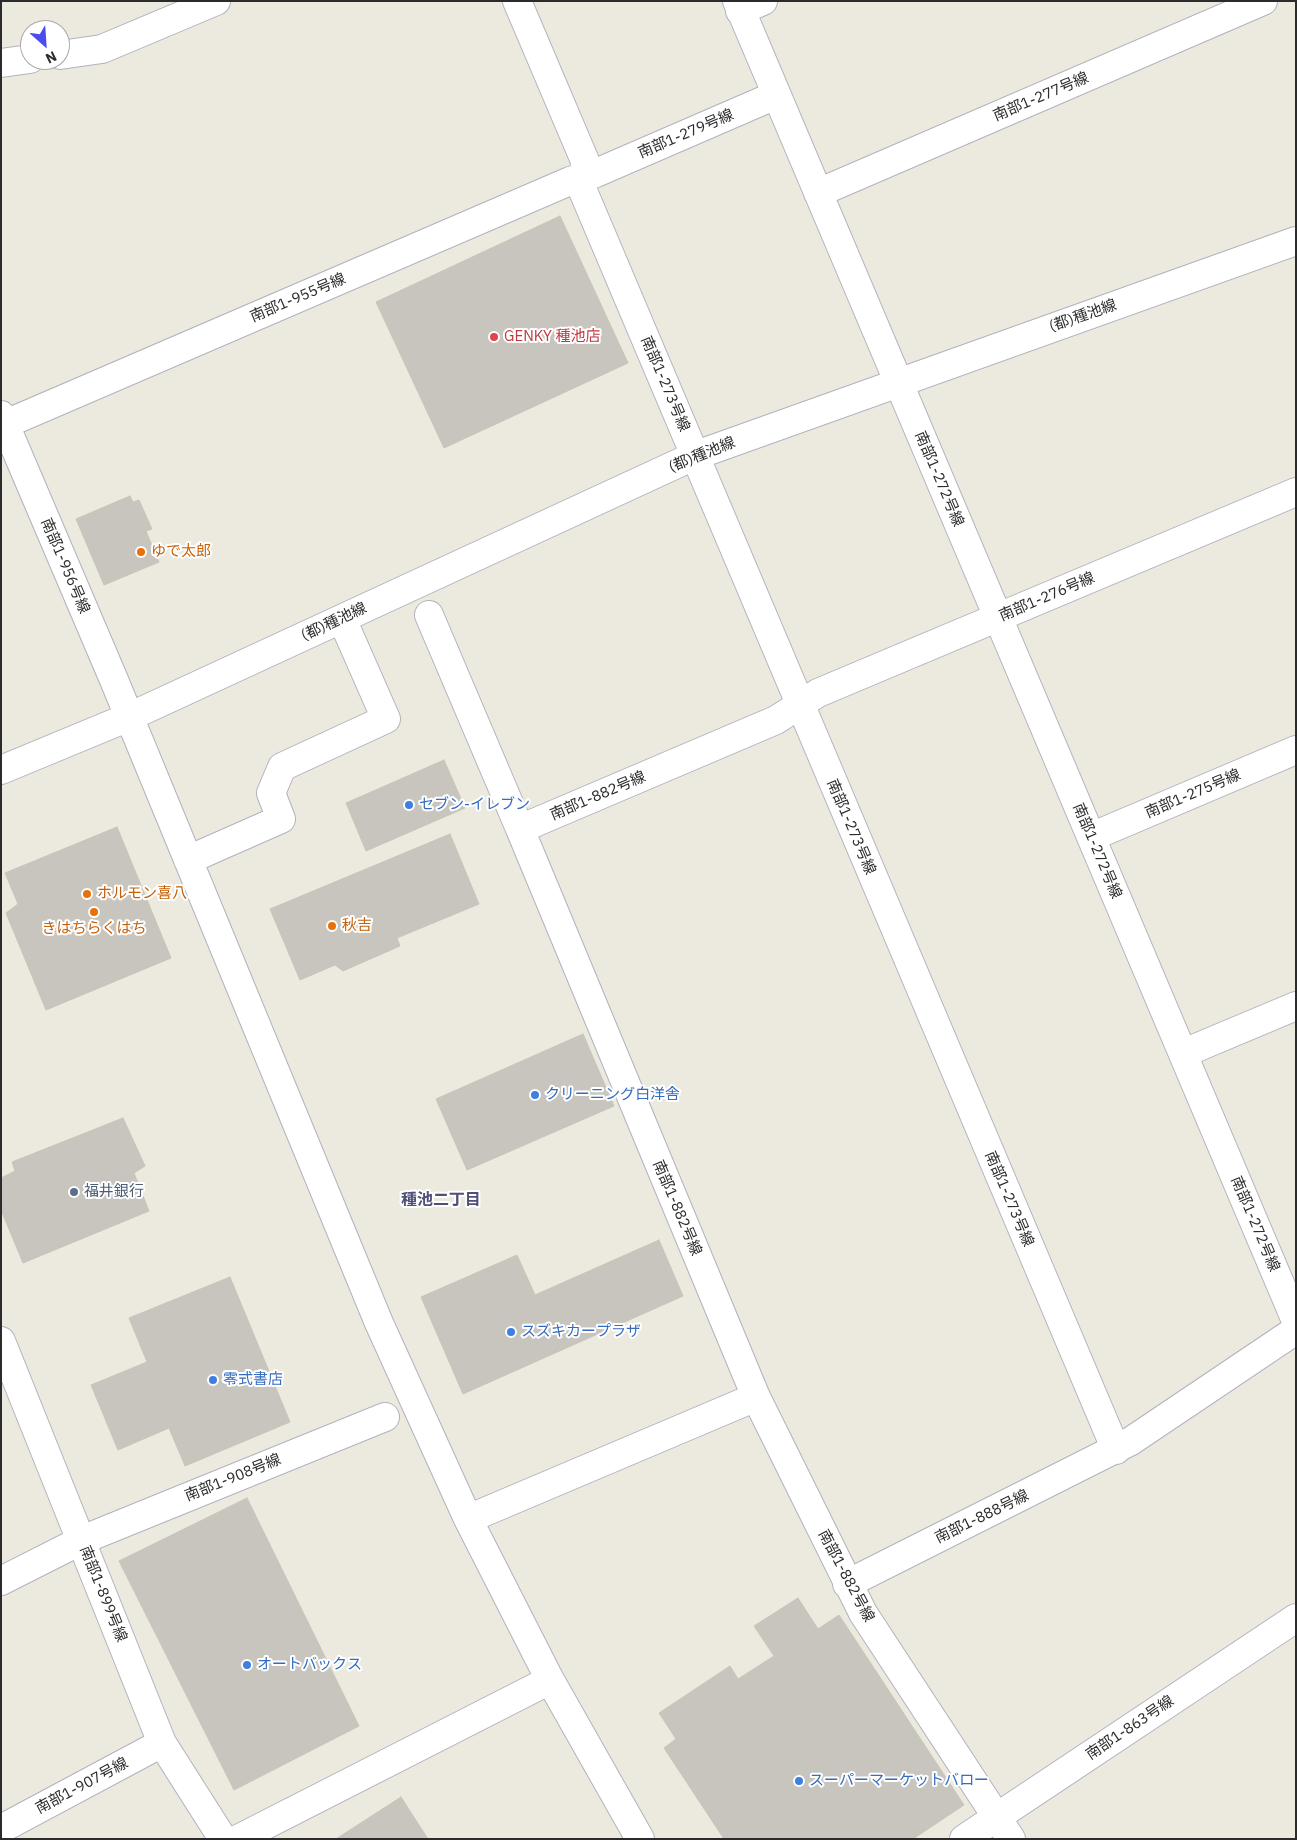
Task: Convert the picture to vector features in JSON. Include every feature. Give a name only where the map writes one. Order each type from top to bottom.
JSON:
[{"type":"street","points":[[70,54],[102,49],[216,1]]},
{"type":"street","name":"南部1-273号線","points":[[517,1],[590,174],[583,191],[684,424],[694,456],[1116,1450]]},
{"type":"street","name":"南部1-277号線","points":[[818,193],[1263,1]]},
{"type":"street","name":"南部1-272号線","points":[[747,4],[776,95],[899,382],[997,618],[1184,1053],[1296,1321]]},
{"type":"street","points":[[1,63],[20,60]]},
{"type":"street","name":"南部1-279号線","points":[[590,174],[776,95]]},
{"type":"street","name":"南部1-955号線","points":[[3,422],[590,174]]},
{"type":"street","name":"(都)種池線","points":[[1,770],[129,717],[694,456],[1296,241]]},
{"type":"street","name":"南部1-956号線","points":[[3,422],[129,717],[379,1323],[468,1519],[550,1680],[640,1839]]},
{"type":"street","name":"南部1-276号線","points":[[799,705],[818,693],[1296,492]]},
{"type":"street","points":[[428,615],[520,829]]},
{"type":"street","points":[[188,860],[281,820],[271,793],[282,767],[386,719],[342,619]]},
{"type":"street","name":"南部1-882号線","points":[[799,705],[776,720],[520,829],[756,1397],[848,1584],[869,1622],[1004,1828]]},
{"type":"street","name":"南部1-275号線","points":[[1091,837],[1296,750]]},
{"type":"street","points":[[1184,1053],[1296,1006]]},
{"type":"street","points":[[1116,1450],[1296,1330]]},
{"type":"street","name":"南部1-899号線","points":[[1,1341],[162,1743],[223,1839]]},
{"type":"street","points":[[468,1519],[756,1397]]},
{"type":"street","name":"南部1-908号線","points":[[1,1581],[82,1540],[385,1417]]},
{"type":"street","name":"南部1-888号線","points":[[848,1584],[1116,1450]]},
{"type":"street","name":"南部1-863号線","points":[[964,1839],[1004,1828],[1296,1618]]},
{"type":"street","points":[[238,1839],[550,1680]]},
{"type":"street","name":"南部1-907号線","points":[[1,1829],[162,1743]]},
{"type":"building","points":[[560,216],[628,363],[444,448],[376,302]]},
{"type":"building","points":[[130,496],[133,502],[139,500],[152,529],[146,531],[159,562],[104,585],[76,519]]},
{"type":"building","points":[[444,760],[465,808],[366,851],[346,803]]},
{"type":"building","points":[[117,827],[171,958],[46,1010],[6,913],[18,904],[5,873]]},
{"type":"building","points":[[450,834],[479,904],[397,938],[400,946],[343,971],[335,965],[300,980],[270,909]]},
{"type":"building","points":[[583,1034],[614,1106],[467,1170],[436,1099]]},
{"type":"building","points":[[123,1118],[145,1166],[134,1173],[149,1211],[23,1263],[1,1210],[1,1178],[15,1171],[12,1162]]},
{"type":"building","points":[[659,1240],[683,1296],[463,1394],[421,1297],[517,1255],[535,1295]]},
{"type":"building","points":[[230,1277],[290,1422],[185,1466],[169,1428],[118,1450],[91,1385],[147,1362],[129,1318]]},
{"type":"building","points":[[247,1498],[359,1726],[234,1790],[119,1561]]},
{"type":"building","points":[[798,1598],[818,1629],[839,1615],[964,1805],[913,1839],[724,1839],[664,1748],[676,1739],[659,1713],[730,1666],[738,1679],[774,1656],[754,1626]]},
{"type":"building","points":[[401,1797],[428,1839],[336,1839]]},
{"type":"place","name":"GENKY 種池店","points":[[494,337]]},
{"type":"place","name":"ゆで太郎","points":[[141,552]]},
{"type":"place","name":"セブン-イレブン","points":[[409,805]]},
{"type":"place","name":"ホルモン喜八","points":[[87,894]]},
{"type":"place","name":"きはちらくはち","points":[[94,912]]},
{"type":"place","name":"秋吉","points":[[332,926]]},
{"type":"place","name":"クリーニング白洋舎","points":[[535,1095]]},
{"type":"place","name":"福井銀行","points":[[74,1192]]},
{"type":"place","name":"スズキカープラザ","points":[[511,1332]]},
{"type":"place","name":"零式書店","points":[[213,1380]]},
{"type":"place","name":"オートバックス","points":[[247,1665]]},
{"type":"place","name":"スーパーマーケットバロー","points":[[799,1781]]},
{"type":"district","name":"種池二丁目","points":[[441,1200]]}]
